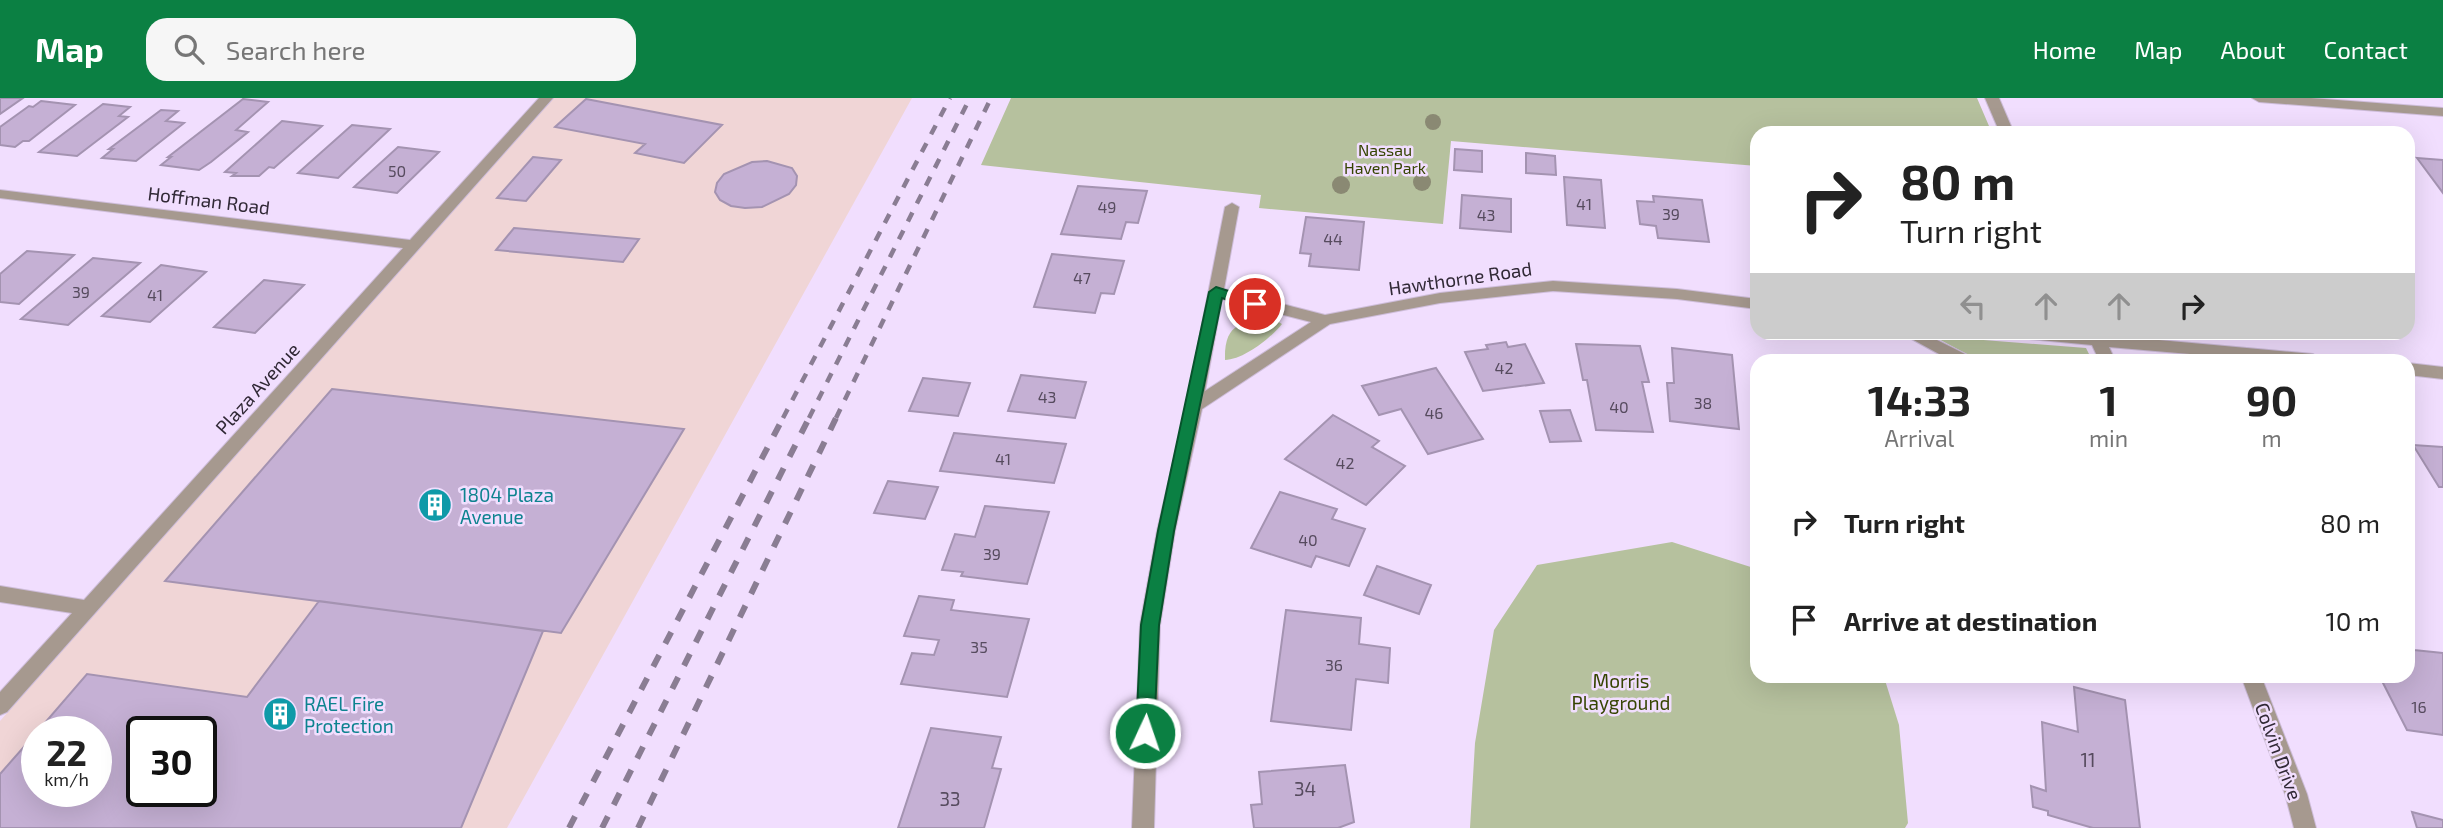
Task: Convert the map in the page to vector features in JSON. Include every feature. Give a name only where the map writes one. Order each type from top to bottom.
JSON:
[{"type":"street","name":"Plaza Avenue","points":[[0,706],[546,98]]},
{"type":"street","points":[[1992,98],[2004,126]]},
{"type":"street","points":[[2259,98],[2443,112]]},
{"type":"street","name":"Hoffman Road","points":[[0,194],[414,245]]},
{"type":"street","points":[[1143,828],[1150,625],[1166,531],[1194,406],[1232,206]]},
{"type":"street","name":"Hawthorne Road","points":[[1194,406],[1325,320],[1440,298],[1553,286],[1677,294],[1750,303]]},
{"type":"street","points":[[1216,292],[1325,320]]},
{"type":"street","points":[[1924,340],[1951,354]]},
{"type":"street","points":[[2132,340],[2258,354]]},
{"type":"street","points":[[2415,370],[2443,373]]},
{"type":"street","points":[[0,594],[88,608]]},
{"type":"street","name":"Colvin Drive","points":[[2254,683],[2296,794],[2305,828]]},
{"type":"shaded area","points":[[552,98],[912,98],[507,828],[0,828],[0,721]]},
{"type":"green space","name":"Nassau Haven Park","points":[[1011,98],[1977,98],[1989,126],[1750,126],[1750,165],[1451,141],[1443,224],[1259,208],[1261,195],[981,165]]},
{"type":"green space","points":[[1277,321],[1282,324],[1264,342],[1240,356],[1225,360],[1228,337],[1233,330],[1246,323]]},
{"type":"green space","points":[[1940,340],[1984,340],[2086,348],[2089,354],[1967,354]]},
{"type":"green space","name":"Morris Playground","points":[[1672,542],[1750,567],[1750,683],[1886,683],[1899,725],[1908,823],[1905,828],[1470,828],[1475,743],[1494,630],[1537,565]]},
{"type":"building","points":[[0,98],[23,98],[0,114]]},
{"type":"building","points":[[243,99],[268,102],[236,130],[248,132],[211,162],[199,170],[161,165],[171,157],[168,157]]},
{"type":"building","points":[[586,99],[722,125],[684,163],[635,153],[645,144],[555,127]]},
{"type":"building","points":[[41,101],[75,105],[29,141],[23,141],[15,147],[0,145],[0,127],[29,106],[33,107]]},
{"type":"building","points":[[103,104],[130,107],[119,116],[128,117],[77,156],[39,152]]},
{"type":"building","points":[[161,110],[178,111],[166,121],[184,123],[136,161],[102,158],[113,149],[109,149]]},
{"type":"building","points":[[282,121],[322,126],[274,168],[269,167],[259,176],[232,176],[236,173],[225,172]]},
{"type":"building","points":[[352,125],[390,129],[338,178],[298,173]]},
{"type":"building","points":[[398,147],[439,152],[397,193],[354,187]]},
{"type":"building","points":[[1455,149],[1482,151],[1482,172],[1454,170]]},
{"type":"building","points":[[1526,153],[1555,156],[1556,175],[1526,173]]},
{"type":"building","points":[[533,157],[561,160],[526,201],[497,198]]},
{"type":"building","points":[[2417,158],[2443,160],[2443,193]]},
{"type":"building","points":[[767,161],[792,168],[797,176],[796,185],[789,194],[762,207],[731,206],[720,200],[715,192],[717,183],[724,174],[752,162]]},
{"type":"building","points":[[1564,177],[1601,180],[1605,228],[1567,225]]},
{"type":"building","points":[[1078,186],[1147,191],[1138,223],[1126,222],[1121,239],[1061,234]]},
{"type":"building","points":[[1462,195],[1511,199],[1511,232],[1460,228]]},
{"type":"building","points":[[1653,196],[1702,200],[1709,242],[1658,238],[1656,226],[1640,224],[1637,201],[1654,202]]},
{"type":"building","points":[[1306,217],[1364,222],[1359,270],[1309,266],[1311,254],[1300,253]]},
{"type":"building","points":[[514,228],[639,239],[623,262],[496,250]]},
{"type":"building","points":[[27,251],[74,255],[19,304],[0,302],[0,274]]},
{"type":"building","points":[[1052,254],[1124,261],[1114,294],[1101,293],[1095,313],[1034,307]]},
{"type":"building","points":[[93,258],[140,263],[68,325],[21,319]]},
{"type":"building","points":[[161,265],[206,272],[150,322],[102,316]]},
{"type":"building","points":[[264,280],[304,285],[255,333],[214,327]]},
{"type":"building","points":[[1506,342],[1508,347],[1525,344],[1544,383],[1483,391],[1465,352],[1488,349],[1486,345]]},
{"type":"building","points":[[1576,344],[1640,346],[1649,382],[1642,382],[1653,432],[1596,430],[1587,380],[1583,380]]},
{"type":"building","points":[[1672,348],[1732,355],[1739,429],[1670,421],[1667,383],[1674,383]]},
{"type":"building","points":[[1436,368],[1483,439],[1428,454],[1401,409],[1379,415],[1362,386]]},
{"type":"building","points":[[1021,375],[1086,382],[1075,418],[1008,411]]},
{"type":"building","points":[[923,378],[970,383],[958,416],[909,411]]},
{"type":"building","name":"1804 Plaza Avenue","points":[[332,389],[684,429],[561,633],[165,581]]},
{"type":"building","points":[[1570,410],[1581,441],[1550,442],[1540,411]]},
{"type":"building","points":[[1333,415],[1379,441],[1372,447],[1405,466],[1366,505],[1285,459]]},
{"type":"building","points":[[954,433],[1066,444],[1054,483],[940,471]]},
{"type":"building","points":[[2415,445],[2443,447],[2443,487],[2439,487]]},
{"type":"building","points":[[888,481],[938,487],[925,519],[874,513]]},
{"type":"building","points":[[1280,492],[1337,509],[1332,519],[1365,529],[1349,566],[1316,556],[1311,567],[1251,548]]},
{"type":"building","points":[[985,506],[1049,512],[1027,584],[961,576],[963,572],[942,570],[955,534],[975,537]]},
{"type":"building","points":[[1377,566],[1431,585],[1419,614],[1364,595]]},
{"type":"building","points":[[919,596],[954,600],[951,610],[1029,619],[1007,697],[901,684],[912,653],[934,655],[939,640],[904,636]]},
{"type":"building","name":"RAEL Fire Protection","points":[[319,601],[543,631],[461,828],[0,828],[0,774],[21,750],[21,807],[112,807],[112,716],[50,716],[87,674],[247,697]]},
{"type":"building","points":[[1286,610],[1361,618],[1359,644],[1390,648],[1388,683],[1356,679],[1351,730],[1271,721]]},
{"type":"building","points":[[2415,650],[2443,653],[2443,735],[2407,730],[2383,683],[2415,683]]},
{"type":"building","points":[[2074,687],[2125,700],[2140,828],[2093,828],[2048,815],[2048,811],[2033,807],[2031,786],[2046,791],[2042,722],[2078,732]]},
{"type":"building","points":[[931,728],[1001,737],[992,768],[1001,769],[984,828],[898,828]]},
{"type":"building","points":[[1345,765],[1354,822],[1338,828],[1254,828],[1251,805],[1262,804],[1259,772]]},
{"type":"building","points":[[2412,812],[2443,820],[2443,828],[2417,828]]},
{"type":"railway","points":[[783,418],[950,98]]},
{"type":"railway","points":[[809,418],[970,98]]},
{"type":"railway","points":[[836,418],[991,98]]},
{"type":"railway","points":[[569,828],[784,416]]},
{"type":"railway","points":[[602,828],[810,416]]},
{"type":"railway","points":[[638,828],[837,416]]},
{"type":"place","name":"1804 Plaza Avenue","points":[[435,505]]},
{"type":"place","name":"RAEL Fire Protection","points":[[280,714]]},
{"type":"route","points":[[1145,733],[1150,625],[1166,531],[1216,292],[1255,304]]}]
